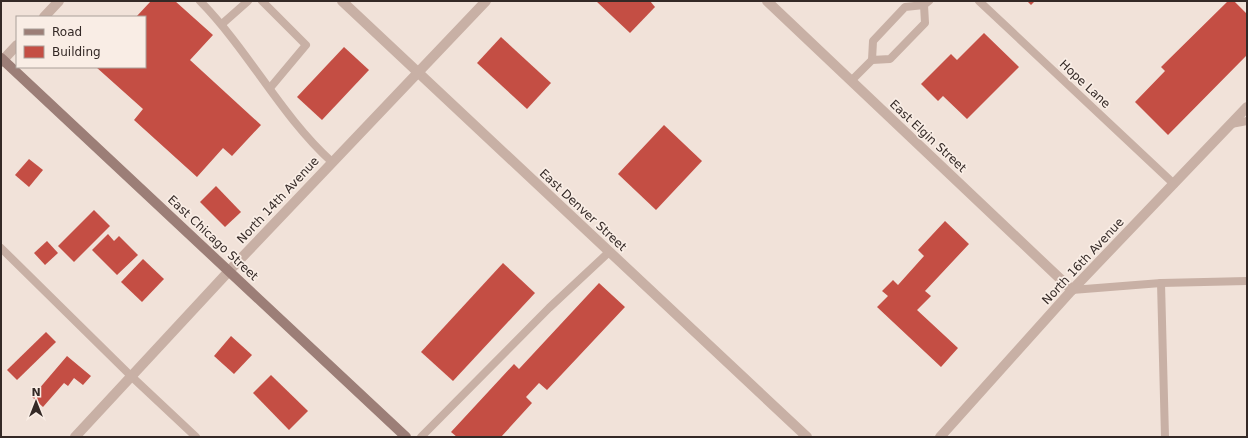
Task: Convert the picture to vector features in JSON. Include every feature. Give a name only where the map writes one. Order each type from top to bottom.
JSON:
[{"type":"street","points":[[45,16],[59,1]]},
{"type":"street","name":"East Denver Street","points":[[342,1],[807,437]]},
{"type":"street","name":"North 14th Avenue","points":[[75,437],[229,271],[486,1]]},
{"type":"street","name":"East Elgin Street","points":[[767,1],[1072,290]]},
{"type":"street","points":[[2,60],[16,46]]},
{"type":"street","name":"East Chicago Street","points":[[2,60],[406,437]]},
{"type":"street","name":"North 16th Avenue","points":[[940,437],[1072,290],[1247,107]]},
{"type":"lane","points":[[200,1],[222,24],[312,144],[332,162]]},
{"type":"lane","points":[[222,24],[248,1]]},
{"type":"lane","points":[[262,1],[306,45],[270,88]]},
{"type":"lane","name":"Hope Lane","points":[[979,1],[1174,184]]},
{"type":"lane","points":[[851,81],[872,60],[890,59],[925,23],[926,3],[905,7],[873,41],[872,60]]},
{"type":"lane","points":[[1231,124],[1247,120]]},
{"type":"lane","points":[[1,248],[131,376],[196,437]]},
{"type":"lane","points":[[421,437],[549,308],[609,252]]},
{"type":"lane","points":[[1072,290],[1161,283],[1247,281]]},
{"type":"lane","points":[[1161,283],[1165,437]]},
{"type":"building","points":[[151,1],[175,1],[213,35],[190,60],[261,125],[232,156],[223,148],[197,177],[134,120],[143,109],[97,68],[146,68],[146,16],[137,16]]},
{"type":"building","points":[[596,1],[650,1],[655,7],[630,33]]},
{"type":"building","points":[[1027,1],[1035,1],[1031,5]]},
{"type":"building","points":[[1228,1],[1234,1],[1247,14],[1247,55],[1168,135],[1135,102],[1165,71],[1161,67]]},
{"type":"building","points":[[984,33],[1019,67],[967,119],[943,96],[938,101],[921,84],[951,54],[957,60]]},
{"type":"building","points":[[501,37],[551,83],[527,109],[477,63]]},
{"type":"building","points":[[344,47],[369,70],[322,120],[297,97]]},
{"type":"building","points":[[664,125],[702,161],[656,210],[618,174]]},
{"type":"building","points":[[29,159],[43,170],[29,187],[15,175]]},
{"type":"building","points":[[216,186],[241,212],[225,227],[200,202]]},
{"type":"building","points":[[94,210],[110,226],[74,262],[58,246]]},
{"type":"building","points":[[945,221],[969,244],[925,291],[931,296],[917,310],[958,348],[941,367],[877,307],[888,296],[882,291],[893,280],[898,285],[924,256],[918,250]]},
{"type":"building","points":[[108,234],[114,241],[119,236],[138,255],[117,275],[92,250]]},
{"type":"building","points":[[47,241],[58,253],[45,265],[34,253]]},
{"type":"building","points":[[143,259],[164,279],[142,302],[121,282]]},
{"type":"building","points":[[503,263],[535,293],[453,381],[421,352]]},
{"type":"building","points":[[599,283],[625,307],[547,390],[539,383],[526,397],[532,403],[501,437],[457,437],[451,432],[514,364],[519,369]]},
{"type":"building","points":[[46,332],[56,342],[17,380],[7,370]]},
{"type":"building","points":[[231,336],[252,355],[234,374],[214,356]]},
{"type":"building","points":[[67,356],[91,376],[83,385],[74,378],[68,386],[64,383],[43,407],[32,397]]},
{"type":"building","points":[[271,375],[308,411],[289,430],[253,393]]}]
